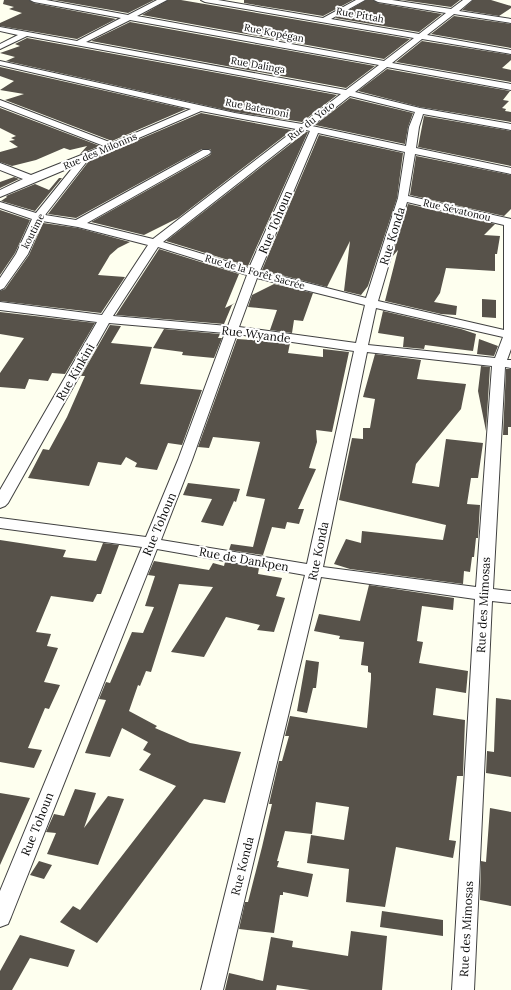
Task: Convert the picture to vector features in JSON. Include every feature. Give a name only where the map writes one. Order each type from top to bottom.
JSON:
[{"type":"street","name":"Rue Kopégan","points":[[34,0],[129,16],[386,65],[511,87]]},
{"type":"street","points":[[78,43],[163,0]]},
{"type":"street","name":"Rue Pittah","points":[[205,0],[242,5],[511,52]]},
{"type":"street","points":[[242,5],[253,0]]},
{"type":"street","points":[[324,20],[361,0]]},
{"type":"street","points":[[378,0],[511,21]]},
{"type":"street","name":"Rue du Yoto","points":[[155,243],[309,129],[347,93],[386,65],[451,11],[468,0]]},
{"type":"street","name":"Rue Dalinga","points":[[0,29],[347,93],[420,111],[511,127]]},
{"type":"street","points":[[0,47],[26,34]]},
{"type":"street","name":"Rue Batemoni","points":[[0,63],[200,108],[511,171]]},
{"type":"street","points":[[0,103],[112,146]]},
{"type":"street","name":"Rue des Milonins","points":[[0,194],[31,179],[200,108]]},
{"type":"street","name":"Rue Konda","points":[[212,990],[314,571],[371,303],[404,198],[412,150],[414,127],[420,111]]},
{"type":"street","name":"Rue Tohoun","points":[[0,917],[150,543],[185,460],[253,273],[309,129]]},
{"type":"street","points":[[78,224],[206,152]]},
{"type":"street","name":"koutime","points":[[0,286],[22,254],[38,217],[84,158]]},
{"type":"street","points":[[0,166],[31,179]]},
{"type":"street","name":"Rue Sévatonou","points":[[404,198],[510,223]]},
{"type":"street","name":"Rue de la Forêt Sacrée","points":[[0,205],[38,217],[78,224],[155,243],[253,273],[371,303],[511,335]]},
{"type":"street","name":"Rue des Mimosas","points":[[463,990],[484,594],[505,364],[511,335],[510,223]]},
{"type":"street","name":"Rue Kinkini","points":[[0,502],[105,319],[155,243]]},
{"type":"street","name":"Rue Wyande","points":[[0,306],[105,319],[232,330],[361,348],[505,364]]},
{"type":"street","name":"Rue de Dankpen","points":[[0,524],[150,543],[314,571],[511,597]]},
{"type":"building","points":[[4,0],[29,0],[34,3],[116,19],[77,39],[0,26],[0,23],[22,13],[9,9],[14,7],[3,4]]},
{"type":"building","points":[[54,0],[154,0],[128,13]]},
{"type":"building","points":[[168,0],[181,0],[410,39],[384,59],[142,15]]},
{"type":"building","points":[[244,0],[353,0],[323,16],[244,3]]},
{"type":"building","points":[[366,0],[373,0],[378,3],[442,14],[419,32],[335,18]]},
{"type":"building","points":[[402,0],[460,0],[451,7]]},
{"type":"building","points":[[473,0],[491,0],[511,6],[511,8],[499,16],[462,10]]},
{"type":"building","points":[[454,16],[511,24],[511,48],[431,34]]},
{"type":"building","points":[[130,22],[375,66],[346,88],[91,41]]},
{"type":"building","points":[[27,38],[337,95],[302,122],[235,112],[6,61],[15,57],[0,53],[20,46],[15,44]]},
{"type":"building","points":[[422,41],[511,55],[511,60],[502,68],[511,70],[511,82],[396,62]]},
{"type":"building","points":[[0,67],[186,109],[112,141],[5,100],[24,94],[0,90],[14,81],[0,76]]},
{"type":"building","points":[[387,69],[510,91],[503,100],[509,101],[502,108],[506,109],[505,111],[511,112],[511,122],[420,107],[358,91]]},
{"type":"building","points":[[350,98],[413,113],[408,127],[405,144],[315,125]]},
{"type":"building","points":[[0,108],[100,146],[80,154],[87,146],[70,150],[64,148],[36,160],[12,166],[0,162],[0,152],[18,147],[9,141],[15,140],[11,138],[16,136],[0,128]]},
{"type":"building","points":[[201,113],[292,130],[178,218],[144,235],[91,222],[210,155],[212,152],[210,149],[202,149],[76,218],[48,214],[89,161]]},
{"type":"building","points":[[424,116],[511,131],[511,166],[418,147]]},
{"type":"building","points":[[306,132],[308,132],[248,266],[166,241]]},
{"type":"building","points":[[319,135],[403,153],[397,198],[368,286],[361,295],[344,291],[350,241],[327,287],[262,270]]},
{"type":"building","points":[[416,156],[511,175],[511,209],[504,216],[410,195]]},
{"type":"building","points":[[14,177],[19,179],[0,188],[0,182]]},
{"type":"building","points":[[59,178],[62,178],[35,211],[1,201],[7,197],[6,196],[35,184],[49,190]]},
{"type":"building","points":[[408,204],[495,224],[484,235],[500,236],[497,254],[495,254],[495,271],[446,268],[440,293],[434,302],[457,306],[456,315],[441,314],[385,301],[398,250],[392,257]]},
{"type":"building","points":[[0,210],[30,220],[15,253],[0,275]]},
{"type":"building","points":[[43,223],[78,228],[130,242],[118,248],[110,255],[98,275],[125,277],[101,313],[0,301],[0,291],[5,289],[29,255]]},
{"type":"building","points":[[159,249],[239,274],[225,308],[235,303],[232,305],[224,324],[116,315]]},
{"type":"building","points":[[274,284],[313,293],[303,321],[294,320],[292,333],[270,330],[277,310],[248,307],[252,295]]},
{"type":"building","points":[[482,299],[496,300],[496,318],[482,317]]},
{"type":"building","points":[[383,311],[461,329],[476,334],[473,351],[425,345],[424,349],[403,347],[404,337],[378,333]]},
{"type":"building","points":[[0,312],[95,323],[65,374],[52,373],[48,381],[29,379],[25,389],[0,387],[0,373],[24,338],[0,334]]},
{"type":"building","points":[[110,325],[121,326],[111,343],[152,347],[140,384],[202,390],[182,445],[168,443],[157,470],[135,467],[137,463],[126,457],[121,465],[98,462],[89,486],[28,478],[43,449],[49,450],[67,417],[85,376],[81,376]]},
{"type":"building","points":[[164,329],[220,334],[218,338],[222,338],[214,358],[182,355],[183,352],[153,348]]},
{"type":"building","points":[[237,339],[290,343],[288,353],[323,357],[323,349],[349,352],[332,432],[316,430],[317,442],[309,468],[316,469],[298,509],[304,509],[299,524],[287,522],[285,529],[272,527],[263,555],[229,550],[231,544],[253,547],[265,499],[246,496],[260,442],[213,437],[209,448],[198,447]]},
{"type":"building","points":[[479,339],[498,346],[494,356],[477,354]]},
{"type":"building","points":[[375,354],[421,360],[417,379],[466,384],[461,409],[416,464],[412,483],[439,487],[446,439],[483,443],[478,478],[471,478],[467,504],[480,505],[478,538],[476,538],[474,557],[472,557],[470,572],[464,571],[463,584],[350,569],[334,564],[346,539],[361,543],[362,531],[443,540],[446,525],[339,500],[352,438],[363,439],[363,428],[370,428],[375,399],[363,397]]},
{"type":"building","points":[[481,366],[490,367],[486,431],[478,391]]},
{"type":"building","points":[[506,369],[511,369],[511,427],[508,427],[508,435],[503,435]]},
{"type":"building","points":[[188,483],[240,489],[236,502],[234,501],[223,526],[201,522],[212,499],[183,495]]},
{"type":"building","points":[[0,540],[66,550],[63,557],[96,561],[103,543],[119,545],[101,594],[97,594],[93,602],[51,596],[36,632],[51,634],[47,646],[58,648],[44,682],[60,685],[49,709],[45,708],[28,748],[42,750],[34,768],[0,762]]},
{"type":"building","points":[[154,561],[209,570],[213,563],[224,566],[225,562],[259,568],[258,574],[282,578],[276,596],[285,598],[274,632],[257,630],[260,625],[226,617],[204,657],[171,652],[213,587],[179,584],[151,672],[146,671],[140,686],[138,685],[129,711],[157,726],[155,728],[190,743],[241,752],[225,803],[204,799],[97,943],[60,922],[73,906],[80,910],[176,786],[139,770],[151,754],[143,750],[148,742],[122,728],[110,757],[85,753],[106,700],[99,699],[106,682],[110,683],[132,632],[143,633],[154,607],[145,606],[155,576],[148,575]]},
{"type":"building","points":[[369,585],[454,598],[453,610],[422,606],[417,641],[423,642],[419,663],[468,671],[466,693],[436,688],[433,715],[465,720],[463,776],[457,776],[449,840],[456,841],[453,858],[396,847],[385,907],[346,902],[349,869],[307,863],[311,835],[344,840],[349,807],[316,802],[312,834],[285,831],[277,861],[279,861],[277,867],[313,874],[308,897],[283,892],[283,895],[280,895],[274,933],[239,929],[245,902],[248,902],[262,847],[272,804],[269,804],[279,761],[282,761],[289,736],[285,736],[290,716],[367,728],[371,673],[368,672],[368,666],[361,665],[364,642],[339,639],[340,636],[314,631],[319,614],[360,621]]},
{"type":"building","points":[[306,660],[319,662],[316,688],[313,688],[307,713],[297,711]]},
{"type":"building","points":[[496,698],[511,700],[511,777],[486,773],[487,751],[494,752]]},
{"type":"building","points":[[75,789],[96,793],[84,828],[108,796],[124,799],[98,865],[47,854],[56,833],[46,832],[54,814],[64,816]]},
{"type":"building","points":[[0,793],[30,798],[0,865]]},
{"type":"building","points":[[490,808],[511,812],[511,906],[480,900],[481,861],[486,862]]},
{"type":"building","points":[[39,861],[52,865],[44,879],[30,875]]},
{"type":"building","points":[[382,911],[443,920],[443,936],[380,927]]},
{"type":"building","points":[[351,931],[387,936],[382,990],[310,990],[277,985],[276,990],[225,990],[229,973],[263,981],[271,937],[293,941],[292,947],[348,956]]},
{"type":"building","points":[[20,935],[75,950],[68,967],[30,958],[12,990],[0,990],[0,971]]}]
